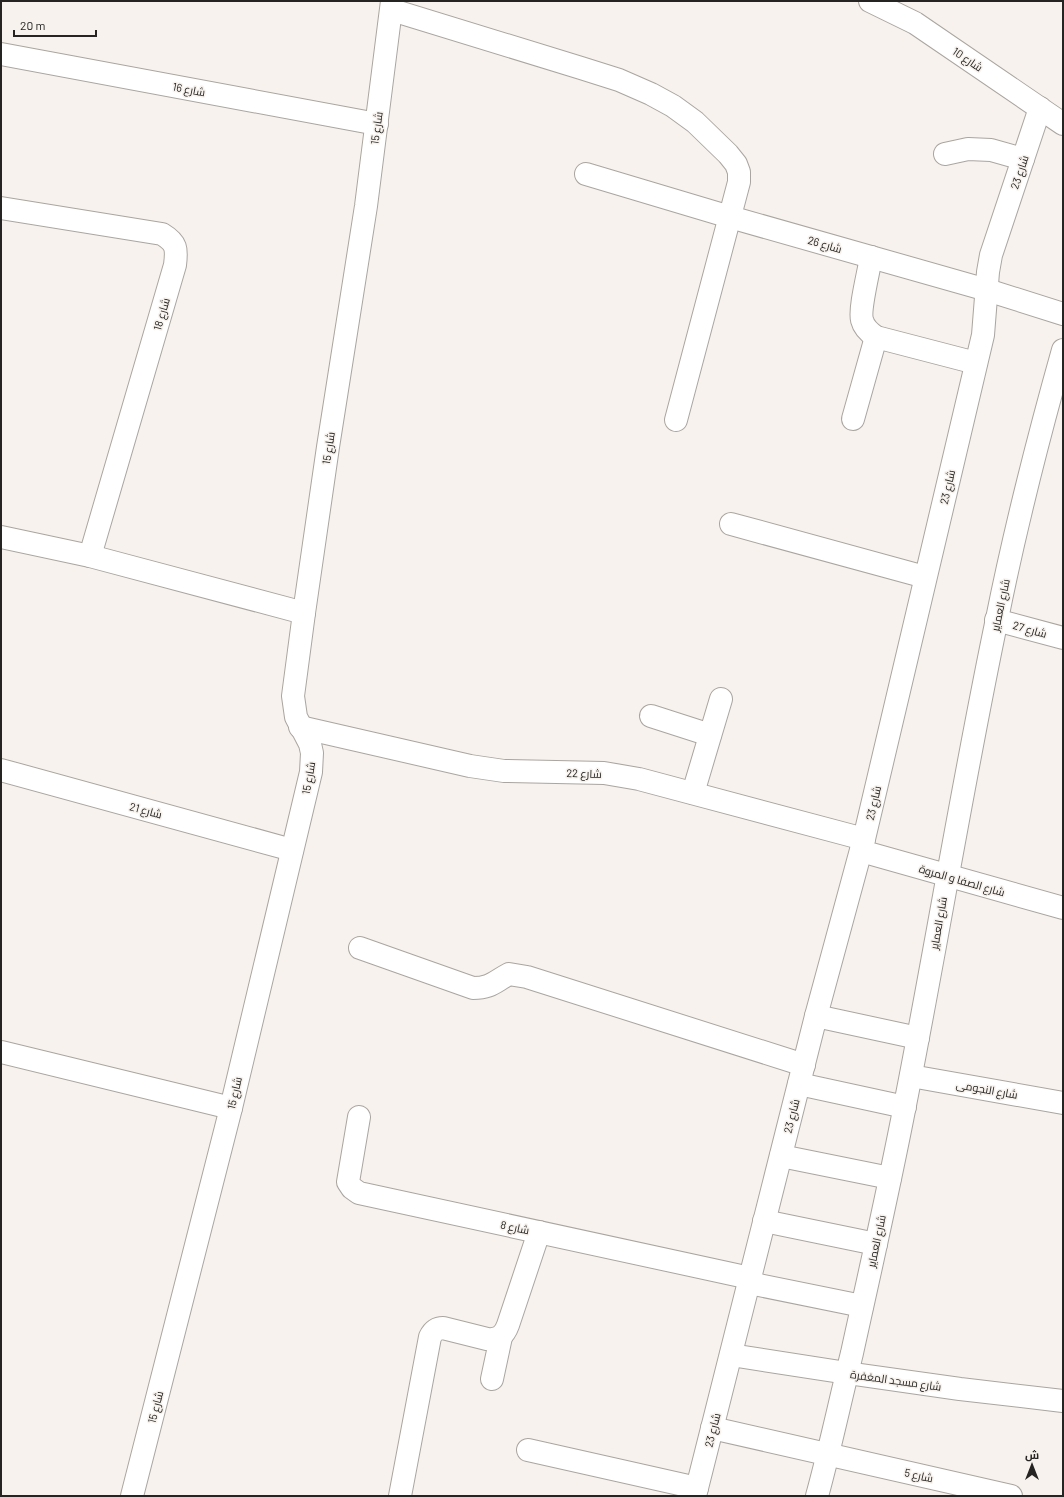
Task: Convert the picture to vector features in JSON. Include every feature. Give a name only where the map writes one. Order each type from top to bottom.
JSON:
[{"type":"street","name":"شارع 10","points":[[880,3],[915,22],[1063,124]]},
{"type":"street","name":"شارع 15","points":[[132,1496],[231,1108],[311,772],[312,762],[310,744],[296,717],[293,696],[328,447],[366,206],[392,5]]},
{"type":"street","points":[[392,5],[619,80],[651,94],[673,106],[695,122],[728,154],[736,164],[739,172],[739,182],[676,420]]},
{"type":"street","name":"شارع 16","points":[[1,54],[377,124]]},
{"type":"street","name":"شارع 23","points":[[696,1492],[801,1074],[863,845],[983,335],[988,272],[991,255],[1040,108]]},
{"type":"street","points":[[946,154],[968,149],[991,150],[1023,159]]},
{"type":"street","name":"شارع 26","points":[[586,174],[730,217],[987,290],[1063,314]]},
{"type":"street","name":"شارع 18","points":[[1,208],[162,234],[175,244],[177,254],[175,265],[90,556]]},
{"type":"street","points":[[872,257],[862,309],[862,320],[867,330],[876,338],[976,363]]},
{"type":"street","points":[[853,419],[876,338]]},
{"type":"street","name":"شارع العماير","points":[[817,1496],[847,1373],[905,1107],[996,620],[1044,416],[1063,350]]},
{"type":"street","points":[[731,524],[925,577]]},
{"type":"street","points":[[1,537],[90,556],[304,613]]},
{"type":"street","name":"شارع 27","points":[[996,620],[1063,638]]},
{"type":"street","points":[[693,793],[721,699]]},
{"type":"street","points":[[651,716],[710,735]]},
{"type":"street","name":"شارع 22","points":[[300,727],[470,766],[511,771],[604,773],[639,779],[693,793],[863,845]]},
{"type":"street","name":"شارع 21","points":[[1,770],[292,850]]},
{"type":"street","name":"شارع الصفا و المروة","points":[[863,845],[947,876],[1063,908]]},
{"type":"street","points":[[360,948],[473,988],[483,988],[493,985],[509,974],[527,977],[801,1074],[905,1107]]},
{"type":"street","points":[[816,1016],[918,1038]]},
{"type":"street","points":[[1,1052],[231,1108]]},
{"type":"street","name":"شارع النجومى","points":[[911,1076],[1063,1103]]},
{"type":"street","name":"شارع 8","points":[[358,1117],[348,1174],[348,1182],[352,1188],[359,1192],[862,1306]]},
{"type":"street","points":[[781,1156],[890,1178]]},
{"type":"street","points":[[764,1221],[876,1244]]},
{"type":"street","points":[[400,1496],[432,1333],[439,1328],[443,1328],[487,1339],[494,1340],[501,1337],[506,1332],[539,1232]]},
{"type":"street","points":[[492,1379],[501,1337]]},
{"type":"street","name":"شارع مسجد المغفرة","points":[[731,1355],[960,1389],[1063,1401]]},
{"type":"street","name":"شارع 5","points":[[712,1428],[1010,1496]]},
{"type":"street","points":[[528,1450],[696,1492]]}]
